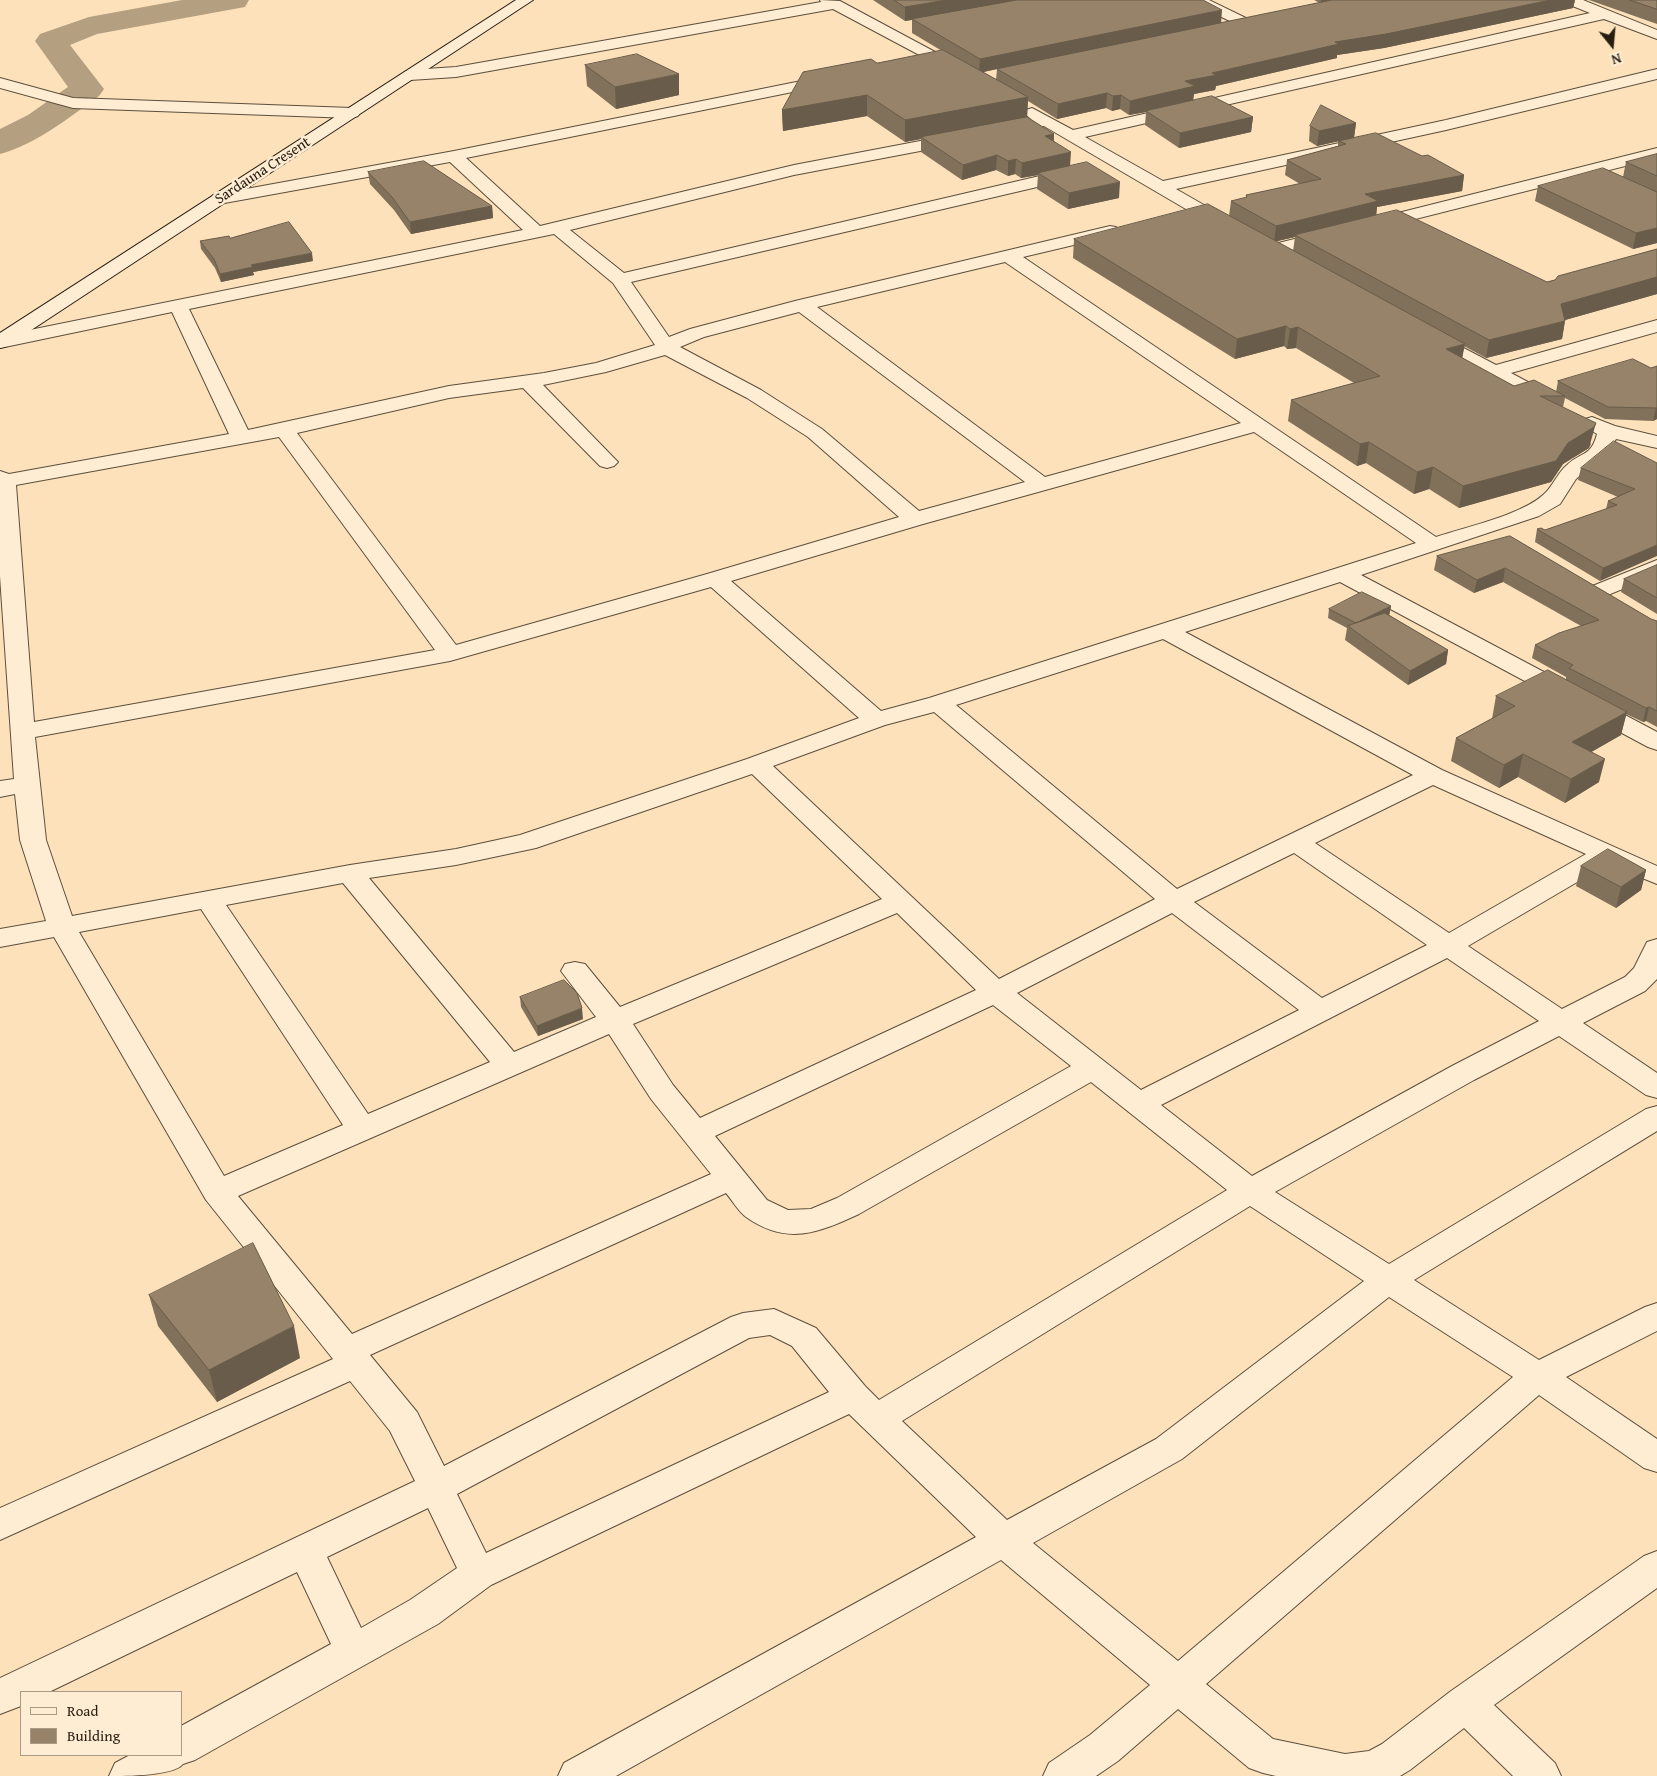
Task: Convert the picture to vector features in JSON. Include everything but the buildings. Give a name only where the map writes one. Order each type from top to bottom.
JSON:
[{"type":"street","name":"Sardauna Cresent","points":[[0,342],[526,0]]},
{"type":"street","points":[[1198,0],[1247,24]]},
{"type":"street","points":[[1570,0],[1657,35]]},
{"type":"street","points":[[410,75],[456,72],[831,2],[977,80]]},
{"type":"street","points":[[1071,136],[1605,14]]},
{"type":"street","points":[[1228,28],[1265,20]]},
{"type":"street","points":[[886,31],[906,28]]},
{"type":"street","points":[[908,64],[937,58]]},
{"type":"street","points":[[1160,187],[1446,125],[1657,74]]},
{"type":"street","points":[[218,199],[454,156],[850,76]]},
{"type":"street","points":[[0,84],[67,102],[352,112]]},
{"type":"street","points":[[1016,103],[1240,232]]},
{"type":"street","points":[[0,342],[557,228],[794,170],[1047,121]]},
{"type":"street","points":[[1272,250],[1657,153]]},
{"type":"street","points":[[454,156],[536,232]]},
{"type":"street","points":[[620,279],[1118,163]]},
{"type":"street","points":[[1588,170],[1614,182]]},
{"type":"street","points":[[1170,217],[1199,210]]},
{"type":"street","points":[[1402,217],[1429,231]]},
{"type":"street","points":[[478,1574],[437,1486],[404,1422],[217,1192],[61,925],[33,840],[26,785],[3,479],[284,430],[449,392],[528,381],[599,368],[666,348],[676,341],[697,333],[802,305],[1132,226]]},
{"type":"street","points":[[557,228],[620,279],[666,348],[754,394],[814,433],[915,519]]},
{"type":"street","points":[[1256,241],[1289,260]]},
{"type":"street","points":[[1007,256],[1434,545]]},
{"type":"street","points":[[802,305],[1042,484]]},
{"type":"street","points":[[178,306],[241,437]]},
{"type":"street","points":[[1493,372],[1657,326]]},
{"type":"street","points":[[1417,330],[1564,408]]},
{"type":"street","points":[[1637,332],[1657,342]]},
{"type":"street","points":[[528,381],[607,462]]},
{"type":"street","points":[[1581,418],[1608,431],[1657,442]]},
{"type":"street","points":[[22,732],[450,654],[715,579],[915,519],[1258,425]]},
{"type":"street","points":[[284,430],[450,654]]},
{"type":"street","points":[[0,938],[350,872],[456,857],[527,842],[756,764],[876,720],[1166,631],[1489,527],[1544,506],[1554,498],[1570,472],[1581,463],[1599,455],[1605,447],[1608,431]]},
{"type":"street","points":[[1489,527],[1514,542]]},
{"type":"street","points":[[1623,606],[1590,587],[1657,567]]},
{"type":"street","points":[[1342,574],[1657,742]]},
{"type":"street","points":[[715,579],[876,720]]},
{"type":"street","points":[[1166,631],[1433,775],[1657,876]]},
{"type":"street","points":[[938,702],[1174,901],[1320,1012]]},
{"type":"street","points":[[756,764],[996,992],[1250,1191],[1538,1376],[1657,1458]]},
{"type":"street","points":[[694,1134],[996,992],[1294,841],[1433,775]]},
{"type":"street","points":[[0,789],[26,785]]},
{"type":"street","points":[[1294,841],[1563,1022],[1657,1088]]},
{"type":"street","points":[[1138,1104],[1450,946],[1608,854]]},
{"type":"street","points":[[350,872],[509,1066]]},
{"type":"street","points":[[208,899],[362,1129]]},
{"type":"street","points":[[217,1192],[615,1020],[902,902]]},
{"type":"street","points":[[182,1746],[424,1612],[478,1574],[865,1407],[1463,1073],[1635,984],[1647,972],[1657,948]]},
{"type":"street","points":[[575,971],[615,1020],[662,1092],[694,1134],[732,1177],[756,1208],[784,1222],[815,1220],[848,1206],[1092,1068]]},
{"type":"street","points":[[578,1776],[1169,1449],[1388,1280],[1657,1117]]},
{"type":"street","points":[[0,1525],[732,1177]]},
{"type":"street","points":[[1063,1776],[1104,1748],[1538,1376],[1657,1316]]},
{"type":"street","points":[[0,1697],[437,1486],[743,1326],[774,1322],[804,1337],[865,1407],[1003,1540],[1263,1755],[1345,1772],[1374,1769],[1396,1757],[1465,1703],[1656,1570]]},
{"type":"street","points":[[305,1550],[353,1651]]},
{"type":"street","points":[[1465,1703],[1541,1776]]},
{"type":"street","points":[[129,1776],[165,1756]]},
{"type":"waterway","points":[[0,143],[40,122],[87,89],[51,41],[89,26],[234,0]]}]
